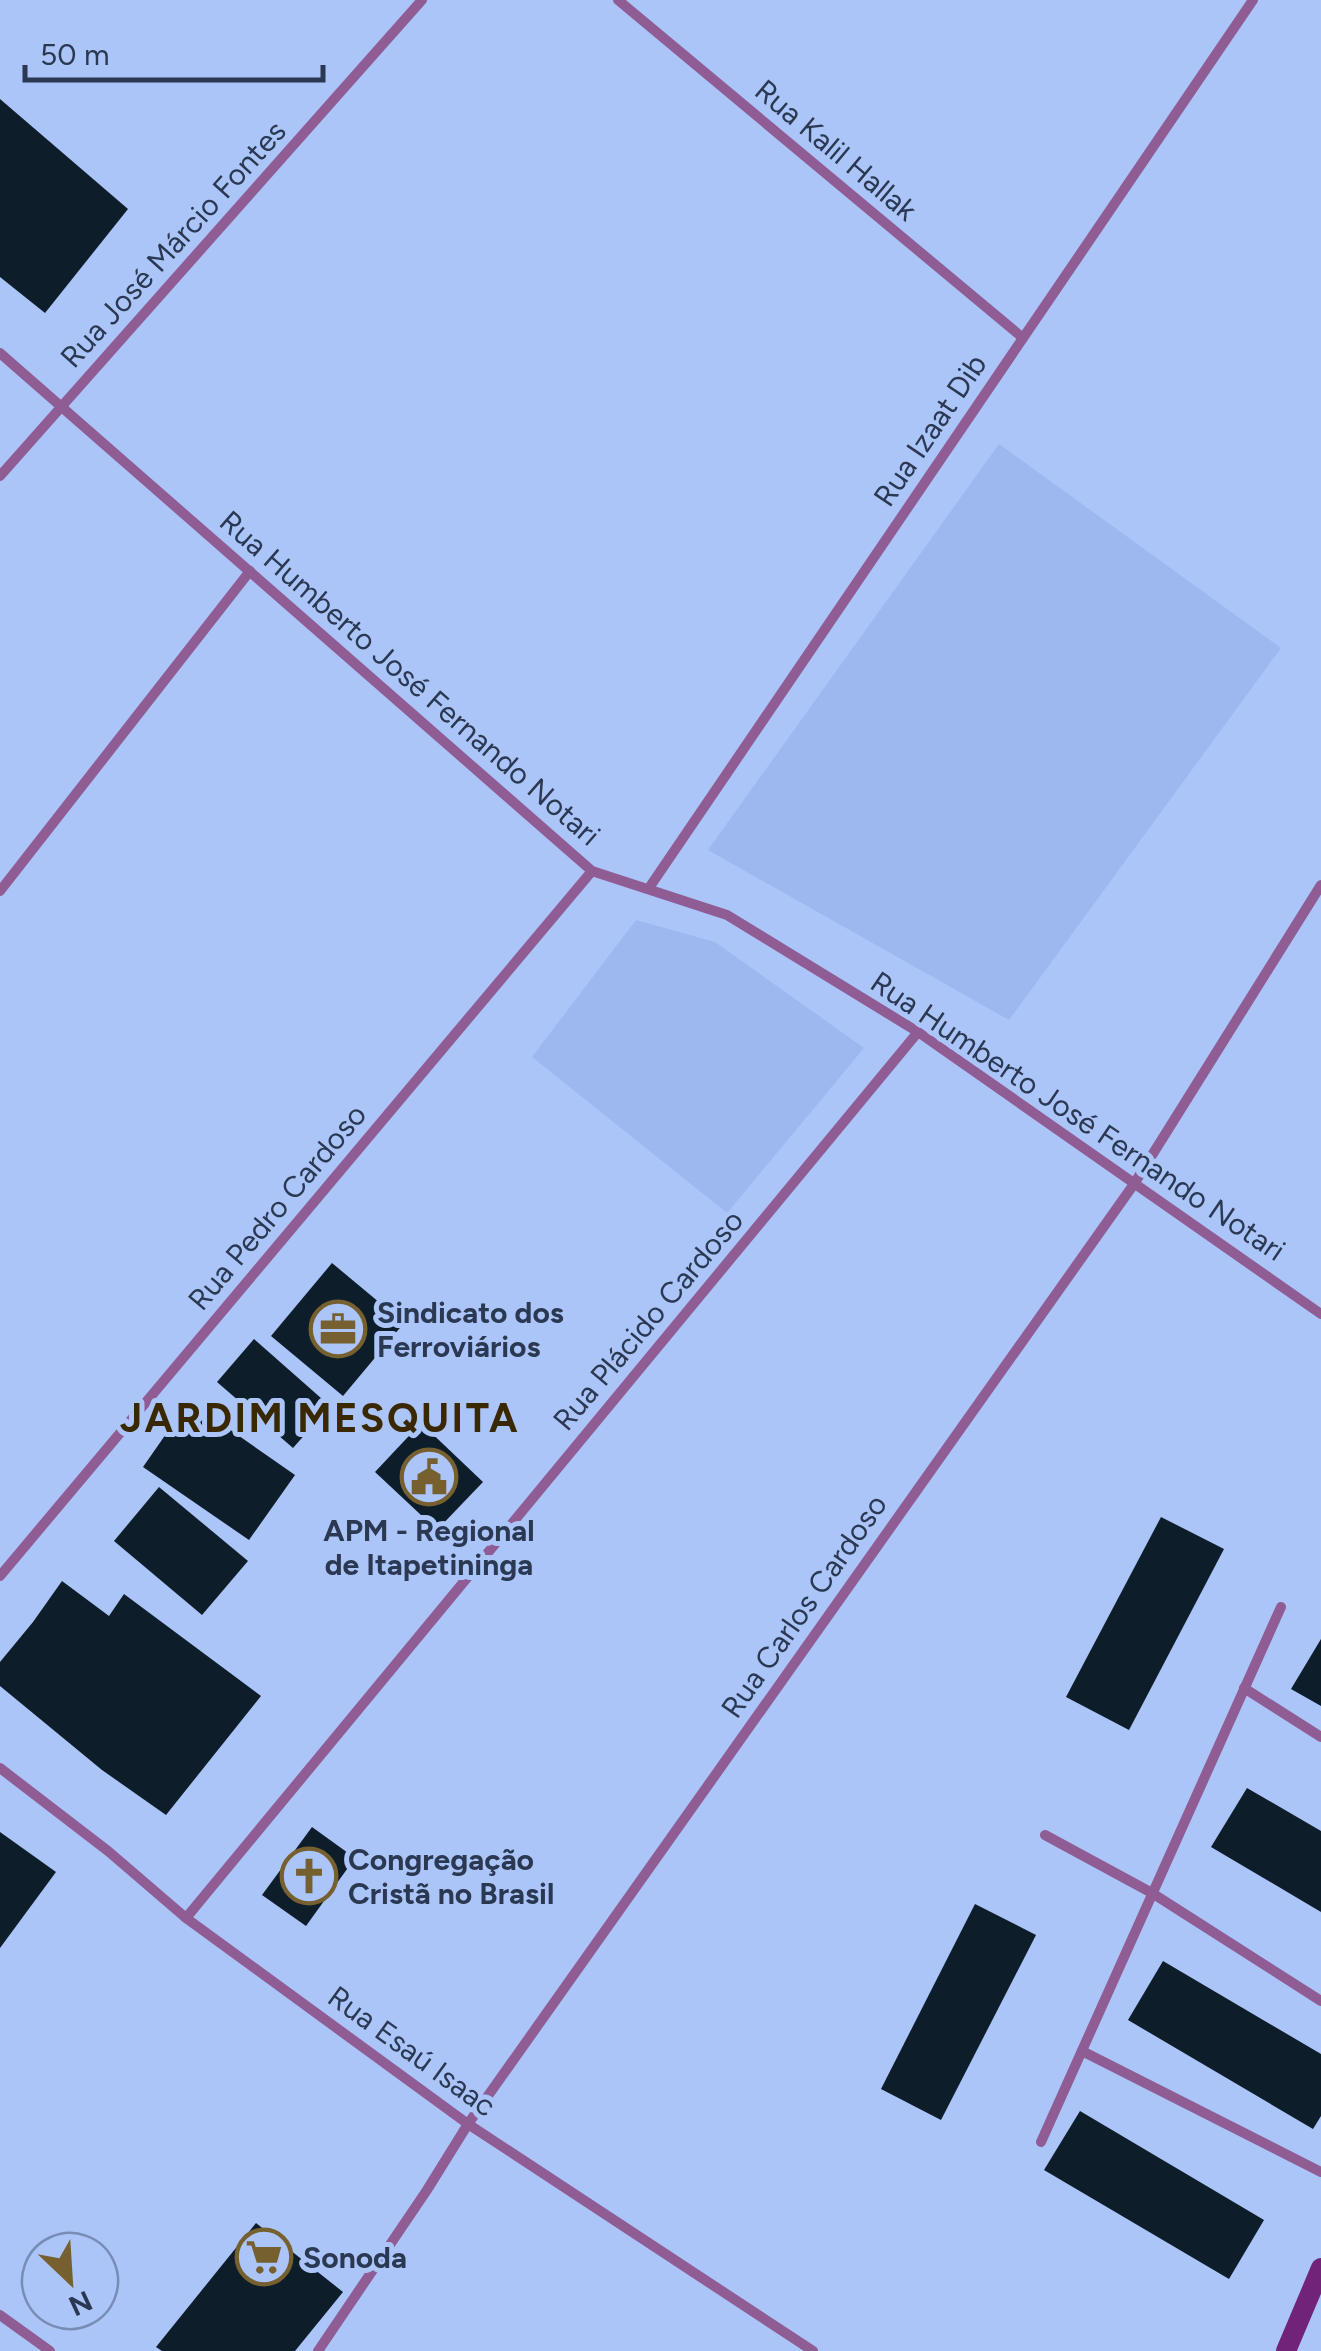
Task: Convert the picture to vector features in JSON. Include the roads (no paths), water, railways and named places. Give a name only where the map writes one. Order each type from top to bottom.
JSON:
[{"type":"main road","points":[[1286,2351],[1321,2268]]},
{"type":"street","name":"Rua José Márcio Fontes","points":[[0,476],[422,0]]},
{"type":"street","name":"Rua Kalil Hallak","points":[[618,0],[1023,338]]},
{"type":"street","name":"Rua Izaat Dib","points":[[649,888],[1253,0]]},
{"type":"street","name":"Rua Humberto José Fernando Notari","points":[[0,353],[592,871],[727,915],[918,1032],[1321,1314]]},
{"type":"street","points":[[0,891],[250,571]]},
{"type":"street","name":"Rua Pedro Cardoso","points":[[0,1576],[592,871]]},
{"type":"street","name":"Rua Carlos Cardoso","points":[[318,2351],[428,2190],[468,2124],[1134,1184],[1321,885]]},
{"type":"street","name":"Rua Plácido Cardoso","points":[[186,1918],[918,1032]]},
{"type":"street","points":[[1042,2142],[1281,1607]]},
{"type":"street","points":[[1244,1688],[1321,1737]]},
{"type":"street","name":"Rua Esaú Isaac","points":[[0,1768],[108,1850],[186,1918],[468,2124],[813,2351]]},
{"type":"street","points":[[1045,1835],[1152,1893],[1321,2001]]},
{"type":"street","points":[[1082,2051],[1321,2172]]},
{"type":"street","points":[[0,2315],[50,2351]]},
{"type":"place","name":"Sindicato dos Ferroviários","points":[[338,1329]]},
{"type":"place","name":"APM - Regional de Itapetininga","points":[[429,1477]]},
{"type":"place","name":"Congregação Cristã no Brasil","points":[[309,1876]]},
{"type":"place","name":"Sonoda","points":[[264,2257]]},
{"type":"district","name":"JARDIM MESQUITA","points":[[320,1418]]}]
